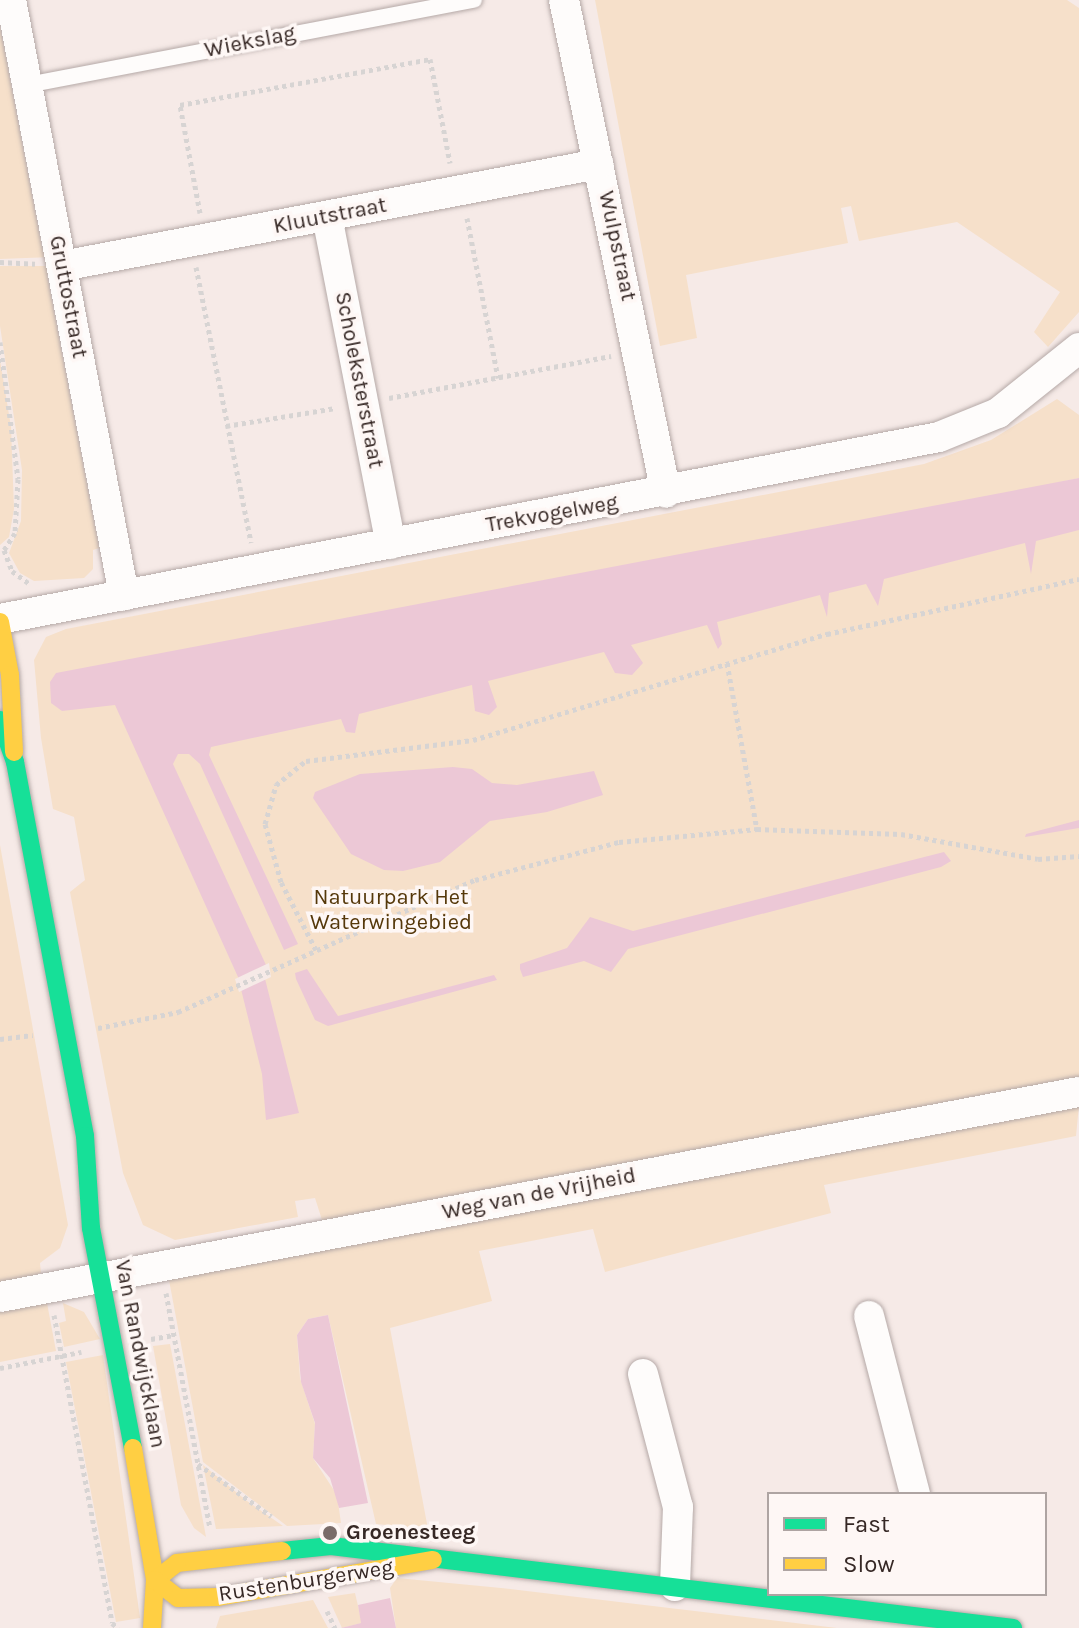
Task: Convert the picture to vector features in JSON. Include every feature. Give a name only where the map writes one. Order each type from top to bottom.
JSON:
[{"type":"street","name":"Gruttostraat","points":[[11,0],[124,595]]},
{"type":"street","name":"Wulpstraat","points":[[564,0],[666,493]]},
{"type":"street","name":"Kluutstraat","points":[[62,266],[598,164]]},
{"type":"street","name":"Scholeksterstraat","points":[[327,216],[391,544]]},
{"type":"street","name":"Trekvogelweg","points":[[0,620],[666,493],[939,437],[998,413],[1079,348]]},
{"type":"street","name":"Van Randwijcklaan","points":[[0,620],[10,675],[15,762],[85,1136],[119,1276],[155,1580],[152,1628]]},
{"type":"street","name":"Van Randwijcklaan","points":[[0,720],[15,762]]},
{"type":"street","name":"Weg van de Vrijheid","points":[[0,1297],[1079,1092]]},
{"type":"street","name":"Van Randwijcklaan","points":[[85,1136],[110,1208]]},
{"type":"street","points":[[869,1316],[914,1492]]},
{"type":"street","points":[[643,1374],[678,1507],[675,1586]]},
{"type":"street","points":[[171,1628],[178,1598],[173,1539]]},
{"type":"street","name":"Rustenburgerweg","points":[[177,1563],[331,1546],[433,1560],[767,1593]]},
{"type":"street","name":"Rustenburgerweg","points":[[178,1598],[218,1597],[433,1560]]},
{"type":"street","points":[[177,1563],[155,1580],[178,1598]]},
{"type":"street","name":"Rustenburgerweg","points":[[802,1596],[928,1606],[1013,1628]]},
{"type":"lane","name":"Wiekslag","points":[[27,85],[474,0]]},
{"type":"path","points":[[256,569],[226,426],[180,105],[430,59],[498,378]]},
{"type":"path","points":[[0,342],[18,479],[15,533],[4,550],[17,577],[36,586]]},
{"type":"path","points":[[226,426],[638,351]]},
{"type":"path","points":[[316,950],[278,872],[265,824],[272,792],[292,768],[317,758],[500,734],[827,634],[1079,579]]},
{"type":"path","points":[[727,663],[757,829]]},
{"type":"path","points":[[96,1029],[178,1012],[452,889],[539,859],[648,837],[757,829],[901,834],[1038,859],[1079,856]]},
{"type":"path","points":[[0,1039],[36,1035]]},
{"type":"path","points":[[161,1265],[212,1540]]},
{"type":"path","points":[[51,1302],[112,1623],[118,1628]]},
{"type":"path","points":[[151,1339],[174,1335]]},
{"type":"path","points":[[0,1368],[61,1356]]},
{"type":"path","points":[[198,1464],[285,1525],[287,1549]]},
{"type":"path","points":[[331,1620],[335,1628]]},
{"type":"green space","points":[[595,0],[1067,0],[1079,8],[1079,312],[1048,347],[1034,332],[1060,292],[957,222],[859,241],[851,206],[841,208],[848,243],[686,275],[697,338],[660,346]]},
{"type":"green space","points":[[0,27],[42,248],[52,257],[0,259]]},
{"type":"green space","points":[[0,266],[54,266],[47,275],[99,548],[93,550],[93,569],[84,578],[34,581],[20,573],[9,553],[21,521],[22,470],[0,326]]},
{"type":"green space","points":[[0,360],[11,427],[14,509],[9,537],[0,545]]},
{"type":"green space","name":"Natuurpark Het Waterwingebied","points":[[1057,399],[1079,415],[1079,478],[952,505],[1079,484],[1079,1079],[323,1223],[315,1198],[295,1201],[298,1217],[175,1240],[143,1225],[123,1173],[70,892],[85,880],[74,817],[53,809],[41,738],[34,660],[46,637],[66,629],[924,464],[991,440]]},
{"type":"green space","points":[[0,845],[68,1225],[60,1248],[40,1263],[41,1273],[0,1285]]},
{"type":"green space","points":[[1079,1105],[1076,1136],[824,1185],[831,1213],[605,1272],[593,1229],[479,1251],[492,1301],[390,1328],[428,1529],[376,1524],[328,1315],[308,1319],[297,1335],[300,1378],[315,1424],[313,1458],[337,1495],[341,1523],[287,1526],[203,1462],[169,1280]]},
{"type":"green space","points":[[47,1303],[56,1351],[0,1362],[0,1311]]},
{"type":"green space","points":[[63,1303],[84,1312],[100,1339],[64,1347],[59,1323],[66,1321]]},
{"type":"green space","points":[[170,1344],[206,1537],[194,1528],[181,1505],[153,1346]]},
{"type":"green space","points":[[103,1355],[140,1618],[116,1622],[66,1362]]},
{"type":"green space","points":[[203,1465],[247,1501],[283,1526],[216,1529]]},
{"type":"green space","points":[[397,1578],[837,1628],[396,1628],[390,1588]]},
{"type":"green space","points":[[355,1593],[362,1623],[342,1628],[328,1597]]},
{"type":"green space","points":[[313,1600],[328,1628],[216,1628],[220,1616]]},
{"type":"shaded area","points":[[1079,478],[1079,530],[1036,541],[1031,574],[1025,543],[884,579],[878,606],[866,584],[829,593],[827,617],[820,595],[717,622],[722,644],[718,649],[707,625],[631,645],[643,663],[632,675],[615,673],[604,652],[488,681],[497,707],[489,715],[475,711],[472,685],[359,714],[355,733],[346,732],[341,719],[211,747],[209,755],[298,944],[284,950],[200,764],[189,754],[178,754],[173,764],[266,965],[262,967],[299,1113],[266,1120],[262,1074],[238,977],[115,705],[62,711],[51,703],[50,682],[56,673]]},
{"type":"shaded area","points":[[453,767],[472,769],[492,783],[517,785],[594,771],[603,795],[547,812],[490,821],[440,862],[403,871],[384,870],[351,854],[313,798],[315,792],[360,774]]},
{"type":"shaded area","points":[[1079,820],[1079,828],[1025,837],[1026,834]]},
{"type":"shaded area","points":[[944,852],[951,861],[941,867],[628,949],[611,972],[584,961],[523,977],[520,969],[520,964],[567,948],[590,917],[633,931]]},
{"type":"shaded area","points":[[307,969],[338,1016],[494,975],[497,980],[328,1026],[315,1020],[296,979],[295,973]]},
{"type":"shaded area","points":[[328,1315],[368,1503],[339,1508],[330,1478],[313,1458],[315,1423],[301,1382],[297,1335],[308,1319]]},
{"type":"shaded area","points":[[390,1598],[396,1628],[341,1628],[361,1623],[358,1605]]},
{"type":"pier","points":[[269,963],[271,977],[239,992],[235,979]]},
{"type":"traffic: fast","points":[[0,720],[15,762],[85,1136],[91,1228],[133,1448]]},
{"type":"traffic: fast","points":[[282,1551],[331,1546],[1013,1628]]},
{"type":"traffic: slow","points":[[0,622],[10,675],[14,752]]},
{"type":"traffic: slow","points":[[133,1448],[155,1580],[152,1628]]},
{"type":"traffic: slow","points":[[282,1551],[177,1563],[155,1580],[178,1598],[218,1597],[433,1560]]},
{"type":"place","name":"Groenesteeg","points":[[330,1533]]}]
